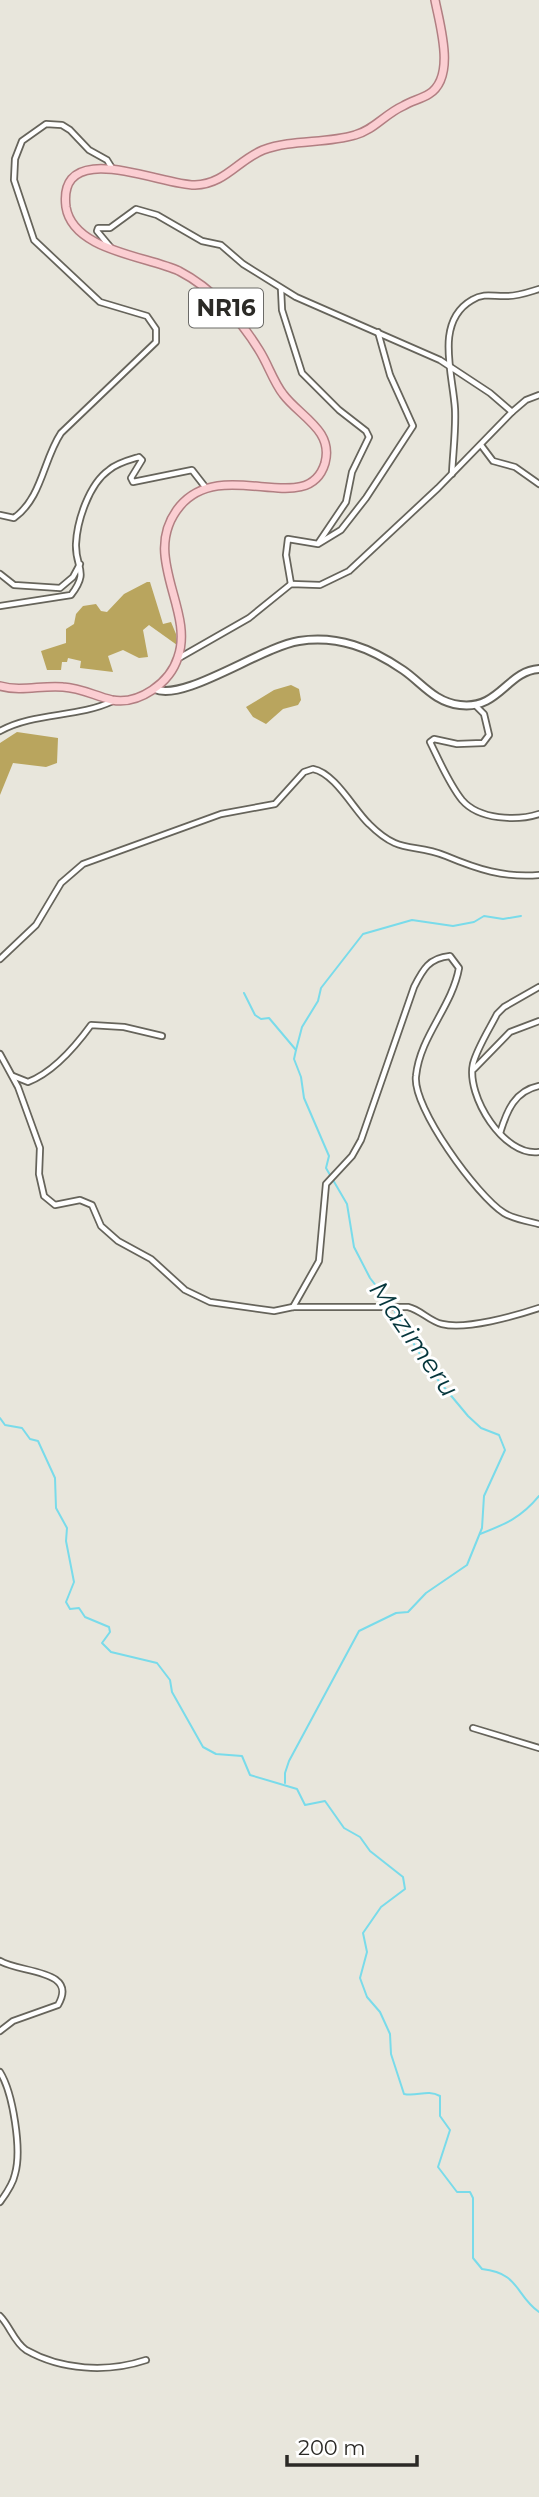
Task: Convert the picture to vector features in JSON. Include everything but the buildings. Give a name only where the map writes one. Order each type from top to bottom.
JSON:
[{"type":"main road","name":"NR16","points":[[178,658],[181,627],[166,574],[166,545],[170,525],[179,507],[206,488],[220,483],[241,483],[283,490],[298,488],[318,476],[324,465],[327,449],[315,425],[281,392],[260,351],[217,297],[179,271],[98,243],[73,224],[67,212],[66,195],[75,175],[86,170],[112,168],[182,184],[206,184],[227,176],[262,150],[288,143],[342,139],[369,130],[396,109],[430,94],[439,84],[444,60],[435,0]]},
{"type":"main road","points":[[0,686],[19,691],[68,687],[114,701],[155,689],[169,692],[204,683],[252,656],[296,641],[334,639],[359,645],[399,667],[440,699],[454,705],[476,706],[493,699],[527,672],[539,669]]},
{"type":"main road","points":[[155,689],[178,658]]},
{"type":"street","points":[[0,515],[14,518],[23,511],[38,489],[51,448],[61,433],[156,342],[156,329],[147,316],[100,302],[34,240],[14,180],[15,159],[22,141],[46,124],[62,125],[70,130],[89,150],[107,160],[112,168]]},
{"type":"street","points":[[112,249],[97,229],[110,228],[133,210],[140,209],[202,241],[223,246],[243,264],[281,289],[450,366],[512,412]]},
{"type":"street","points":[[281,289],[281,306],[302,373],[369,437],[352,472],[346,502],[318,544]]},
{"type":"street","points":[[452,475],[455,414],[450,366],[451,322],[470,301],[491,293],[508,296],[539,289]]},
{"type":"street","points":[[291,584],[290,564],[286,555],[288,539],[318,544],[329,540],[345,527],[413,426],[390,374],[378,331]]},
{"type":"street","points":[[178,658],[249,618],[291,584],[320,584],[345,574],[452,475],[512,412],[526,400],[539,395]]},
{"type":"street","points":[[481,445],[493,461],[515,467],[539,484]]},
{"type":"street","points":[[0,606],[71,594],[83,574],[76,547],[79,527],[85,506],[106,471],[139,457],[142,460],[131,478],[133,482],[191,470],[197,473],[206,488]]},
{"type":"street","points":[[0,574],[14,585],[61,588],[72,578],[80,563]]},
{"type":"street","points":[[0,731],[23,721],[86,712],[114,701]]},
{"type":"street","points":[[476,706],[488,726],[489,735],[483,743],[474,745],[434,739],[430,742],[462,800],[497,817],[526,819],[539,814]]},
{"type":"street","points":[[0,959],[36,925],[61,883],[83,864],[221,814],[275,804],[304,772],[313,769],[324,773],[359,809],[367,823],[396,846],[442,855],[480,871],[539,875]]},
{"type":"street","points":[[293,1307],[318,1261],[326,1184],[352,1156],[361,1140],[414,987],[422,969],[439,957],[454,959],[459,968],[422,1048],[415,1078],[417,1090],[431,1121],[492,1202],[506,1214],[539,1224]]},
{"type":"street","points":[[539,987],[504,1007],[497,1014],[473,1070],[483,1113],[500,1133],[521,1149],[539,1152]]},
{"type":"street","points":[[473,1070],[510,1032],[539,1021]]},
{"type":"street","points":[[12,1076],[24,1082],[34,1079],[76,1044],[91,1024],[124,1027],[162,1036]]},
{"type":"street","points":[[0,1054],[12,1076],[40,1148],[41,1186],[48,1201],[61,1205],[80,1200],[92,1205],[101,1226],[118,1241],[151,1259],[180,1286],[206,1301],[274,1311],[293,1307],[408,1307],[435,1322],[456,1326],[513,1317],[539,1308]]},
{"type":"street","points":[[500,1133],[509,1110],[524,1089],[539,1086]]},
{"type":"street","points":[[473,1728],[539,1748]]},
{"type":"street","points":[[0,1961],[12,1968],[52,1976],[59,1980],[62,1992],[58,2005],[13,2021],[0,2031]]},
{"type":"street","points":[[0,2072],[10,2094],[17,2159],[15,2175],[0,2202]]},
{"type":"street","points":[[0,2316],[21,2345],[55,2364],[107,2367],[146,2360]]},
{"type":"shaded area","points":[[150,582],[163,624],[171,622],[177,645],[149,625],[143,630],[148,657],[139,658],[123,650],[108,656],[113,672],[80,668],[81,661],[68,658],[67,662],[62,662],[61,670],[47,670],[41,651],[66,643],[66,629],[74,624],[76,614],[83,606],[96,604],[101,611],[107,612],[124,594]]},
{"type":"shaded area","points":[[291,685],[299,689],[301,700],[298,705],[283,709],[266,724],[253,717],[246,707],[274,690]]},
{"type":"shaded area","points":[[17,732],[58,738],[57,763],[46,767],[13,763],[0,795],[0,743]]},
{"type":"waterway","points":[[296,1050],[302,1027],[318,1001],[321,988],[363,934],[412,920],[453,926],[474,922],[484,916],[503,919],[521,916]]},
{"type":"waterway","name":"Mazimeru","points":[[244,993],[255,1015],[261,1019],[269,1018],[296,1050],[294,1059],[301,1077],[304,1098],[329,1156],[326,1168],[330,1175]]},
{"type":"waterway","name":"Mazimeru","points":[[333,1180],[347,1204],[354,1247],[370,1278],[391,1305]]},
{"type":"waterway","name":"Mazimeru","points":[[285,1783],[289,1761],[359,1631],[396,1613],[408,1612],[426,1593],[467,1565],[482,1528],[484,1496],[505,1450],[499,1435],[481,1428],[468,1416],[428,1368],[394,1310]]},
{"type":"waterway","points":[[0,1418],[5,1425],[22,1428],[30,1439],[38,1441],[55,1478],[56,1508],[67,1528],[66,1541],[74,1582],[66,1602],[70,1609],[79,1608],[85,1617],[109,1627],[110,1632],[102,1643],[111,1652],[157,1663],[170,1680],[172,1692],[203,1747],[216,1754],[242,1756],[250,1775],[297,1789],[305,1805],[325,1801],[344,1828],[360,1837],[370,1851],[403,1877],[405,1889],[381,1907],[363,1933],[367,1952],[360,1978],[367,1997],[380,2012],[390,2034],[391,2054],[404,2094],[431,2093],[440,2096],[440,2116],[450,2130],[438,2167],[457,2192],[470,2192],[473,2198],[473,2258],[482,2269],[504,2275],[539,2312]]},
{"type":"waterway","points":[[480,1534],[513,1519],[539,1496]]}]
